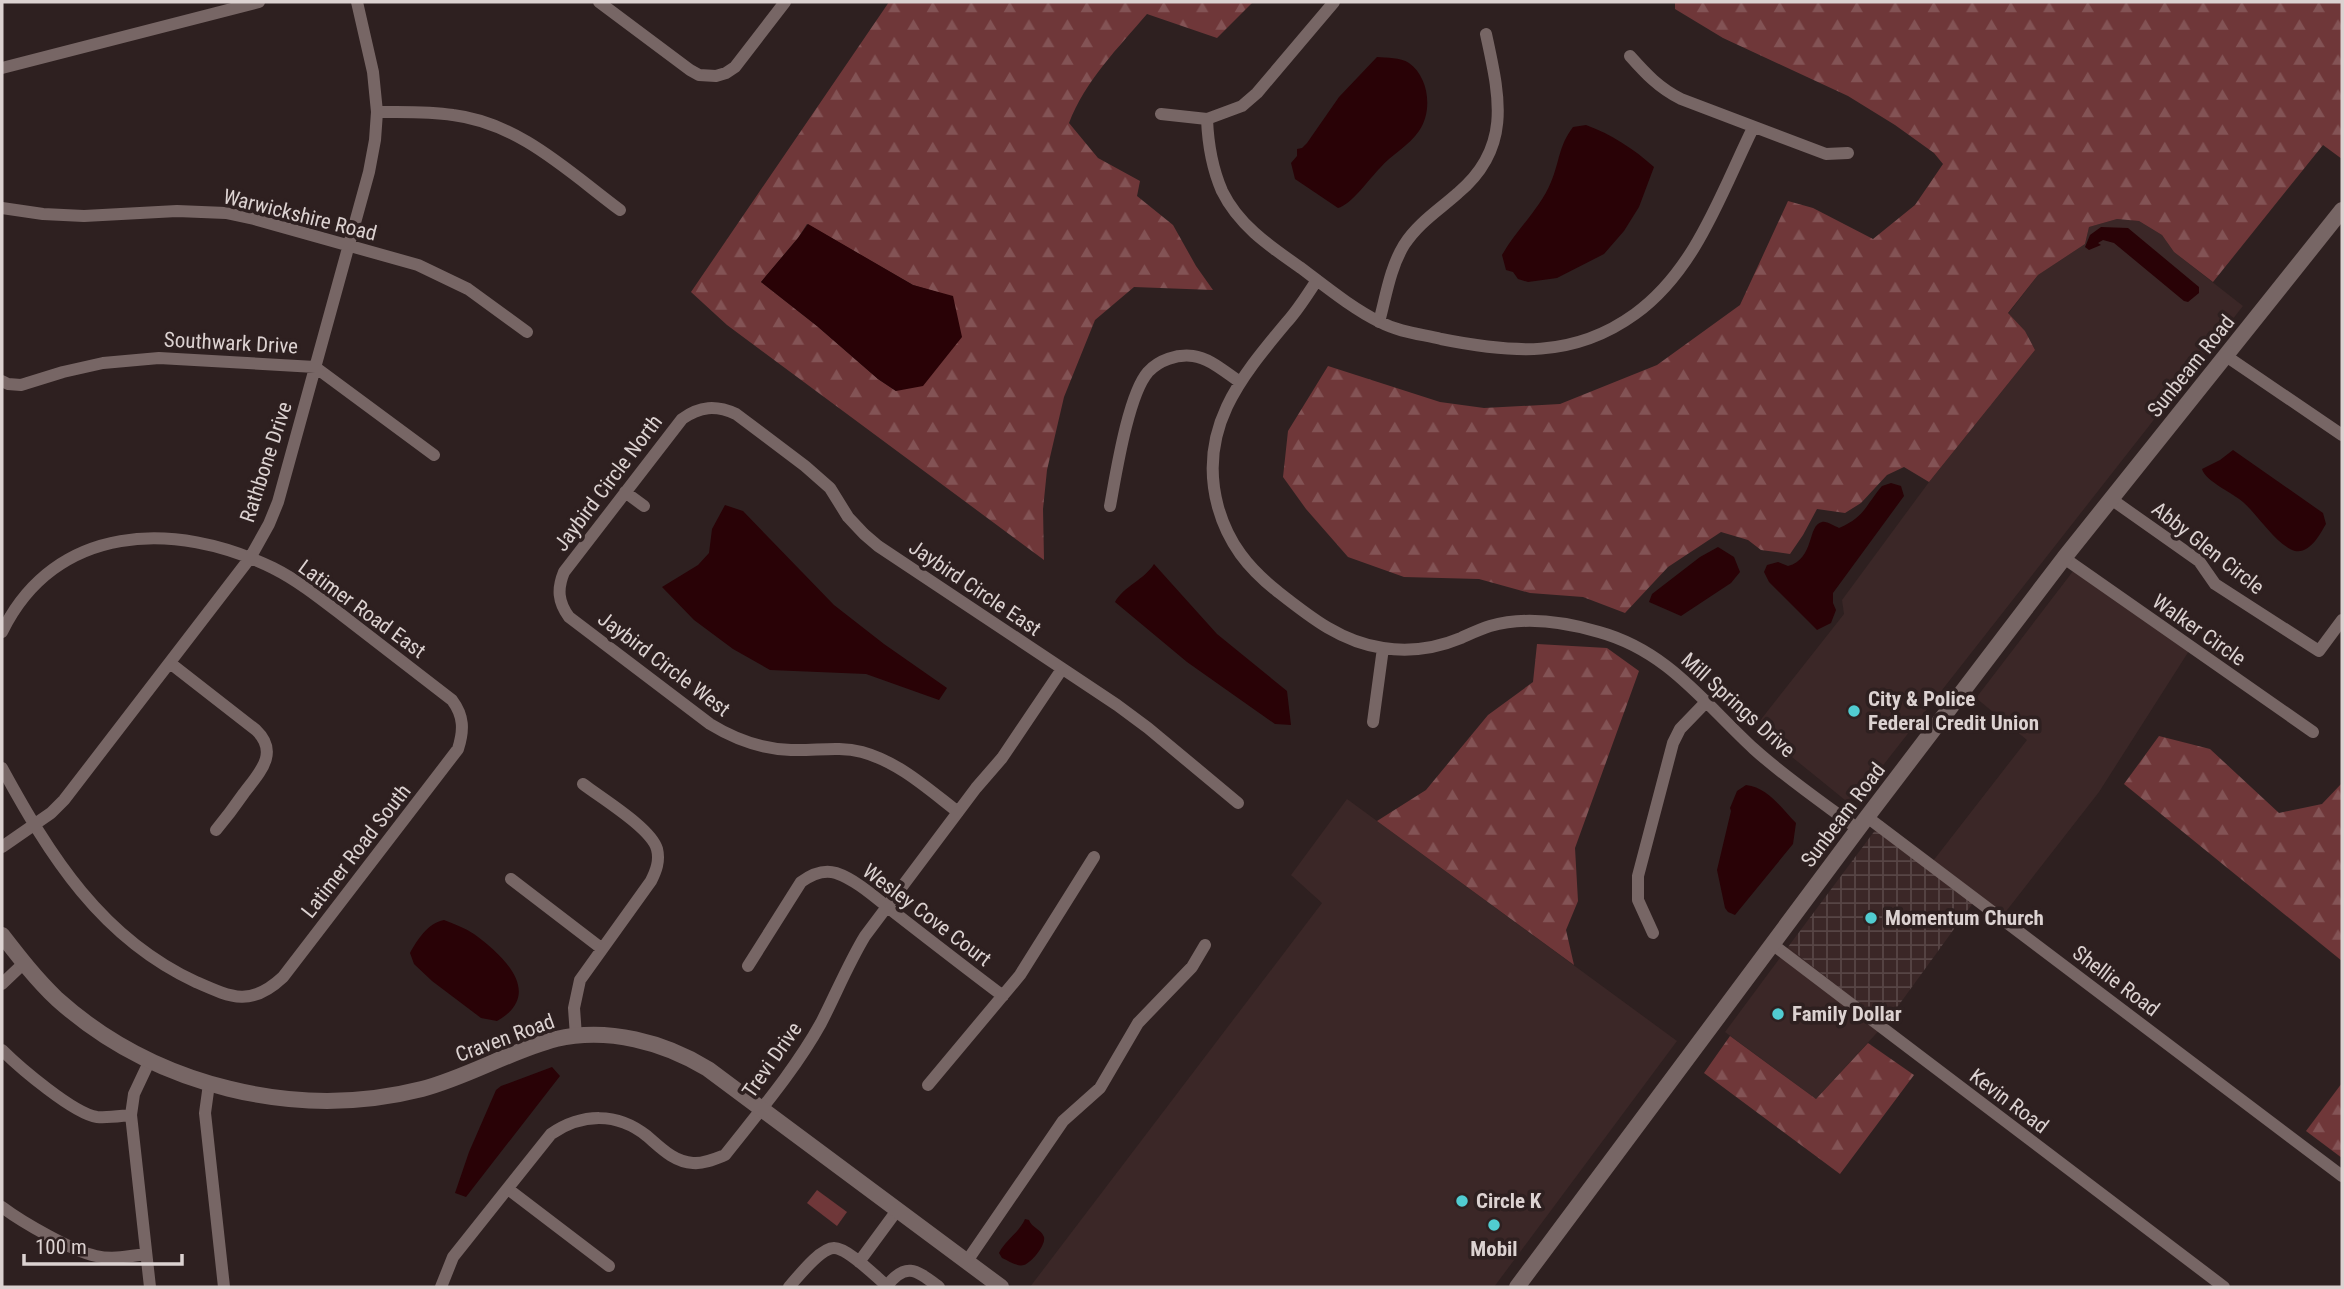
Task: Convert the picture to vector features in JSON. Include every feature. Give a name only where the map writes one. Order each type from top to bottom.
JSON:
[{"type":"street","points":[[2,68],[259,2]]},
{"type":"street","name":"Rathbone Drive","points":[[2,847],[34,826],[64,800],[250,558],[269,524],[278,502],[369,172],[377,112],[373,72],[356,2]]},
{"type":"street","points":[[599,2],[690,70],[708,76],[726,73],[735,67],[785,2]]},
{"type":"street","points":[[1161,114],[1207,119],[1242,106],[1257,93],[1334,2]]},
{"type":"street","points":[[1379,322],[1395,263],[1404,246],[1423,222],[1461,191],[1488,157],[1496,134],[1499,107],[1486,34]]},
{"type":"street","points":[[1630,56],[1650,79],[1665,91],[1753,128],[1826,154],[1848,153]]},
{"type":"street","points":[[377,112],[455,115],[501,128],[540,149],[620,210]]},
{"type":"street","points":[[1207,119],[1214,170],[1223,192],[1238,216],[1259,238],[1379,322],[1402,331],[1520,350],[1582,341],[1607,331],[1634,315],[1658,295],[1681,269],[1698,241],[1753,128]]},
{"type":"street","name":"Warwickshire Road","points":[[2,208],[84,216],[177,211],[226,214],[418,265],[468,289],[527,332]]},
{"type":"street","name":"Sunbeam Road","points":[[1517,1287],[2064,558],[2342,210]]},
{"type":"street","name":"Mill Springs Drive","points":[[1317,280],[1240,382],[1224,410],[1216,433],[1212,460],[1213,489],[1221,519],[1241,557],[1264,581],[1332,631],[1352,640],[1383,648],[1439,646],[1489,626],[1516,621],[1543,621],[1601,632],[1646,652],[1691,685],[1754,749],[1863,823]]},
{"type":"street","points":[[1110,506],[1122,441],[1140,386],[1148,372],[1160,362],[1177,356],[1194,356],[1209,362],[1240,382]]},
{"type":"street","points":[[2226,356],[2342,435]]},
{"type":"street","name":"Southwark Drive","points":[[2,381],[21,386],[62,372],[103,363],[159,358],[315,368],[434,455]]},
{"type":"street","name":"Jaybird Circle East","points":[[699,409],[723,408],[736,414],[830,488],[848,517],[878,546],[1117,705],[1149,728],[1238,803]]},
{"type":"street","name":"Jaybird Circle North","points":[[559,590],[564,572],[674,428],[682,419],[699,409]]},
{"type":"street","points":[[625,492],[644,506]]},
{"type":"street","name":"Abby Glen Circle","points":[[2111,499],[2199,561],[2215,584],[2319,651],[2342,620]]},
{"type":"street","name":"Latimer Road East","points":[[2,632],[8,618],[27,592],[49,571],[87,550],[124,539],[146,538],[218,548],[273,568],[315,594],[452,700],[459,709],[463,722]]},
{"type":"street","name":"Walker Circle","points":[[2064,558],[2313,732]]},
{"type":"street","name":"Jaybird Circle West","points":[[559,590],[563,609],[569,617],[710,724],[730,736],[769,748],[840,748],[863,752],[906,772],[958,812]]},
{"type":"street","points":[[1373,722],[1383,648]]},
{"type":"street","points":[[170,663],[256,730],[265,741],[267,757],[261,771],[216,830]]},
{"type":"street","name":"Trevi Drive","points":[[441,1287],[453,1257],[551,1134],[575,1121],[602,1117],[626,1123],[680,1161],[695,1164],[725,1155],[799,1057],[820,1024],[851,960],[886,906],[1002,758],[1062,669]]},
{"type":"street","points":[[1653,933],[1638,900],[1638,876],[1673,743],[1679,729],[1707,701]]},
{"type":"street","name":"Latimer Road South","points":[[34,826],[68,877],[95,908],[152,958],[225,995],[238,998],[262,993],[283,977],[458,749],[463,734],[463,722]]},
{"type":"street","points":[[2,768],[34,826]]},
{"type":"street","points":[[576,1036],[574,1008],[580,980],[651,881],[658,862],[658,852],[644,831],[583,784]]},
{"type":"street","name":"Shellie Road","points":[[1863,823],[2342,1176]]},
{"type":"street","points":[[928,1085],[1020,975],[1094,857]]},
{"type":"street","name":"Wesley Cove Court","points":[[748,967],[801,881],[811,875],[834,872],[846,877],[886,906],[1003,996]]},
{"type":"street","points":[[511,880],[601,948]]},
{"type":"street","name":"Craven Road","points":[[2,935],[23,964],[50,992],[83,1020],[123,1046],[209,1084],[263,1097],[315,1101],[366,1099],[422,1089],[534,1047],[576,1036],[618,1037],[669,1048],[708,1069],[1001,1287]]},
{"type":"street","name":"Kevin Road","points":[[1772,944],[2224,1287]]},
{"type":"street","points":[[967,1261],[1063,1121],[1100,1088],[1138,1023],[1192,967],[1205,945]]},
{"type":"street","points":[[2,984],[23,964]]},
{"type":"street","points":[[2,1050],[50,1090],[87,1114],[99,1117],[131,1115]]},
{"type":"street","points":[[150,1060],[134,1094],[131,1115],[150,1287]]},
{"type":"street","points":[[209,1084],[205,1113],[224,1287]]},
{"type":"street","points":[[508,1189],[609,1266]]},
{"type":"street","points":[[2,1208],[24,1222],[96,1256],[112,1258],[146,1254]]},
{"type":"street","points":[[859,1262],[898,1209]]},
{"type":"street","points":[[789,1287],[826,1250],[834,1248],[843,1250],[886,1287],[895,1276],[912,1270],[939,1287]]},
{"type":"shaded area","points":[[1377,57],[1402,60],[1416,69],[1425,85],[1426,114],[1415,136],[1384,163],[1354,197],[1338,208],[1295,179],[1291,163],[1297,156],[1297,149],[1307,143],[1339,97]]},
{"type":"shaded area","points":[[1586,125],[1622,143],[1654,167],[1639,207],[1624,231],[1604,254],[1557,278],[1528,282],[1518,279],[1513,272],[1506,270],[1502,255],[1546,192],[1568,134],[1573,127]]},
{"type":"shaded area","points":[[2117,219],[2139,221],[2162,235],[2174,252],[2243,306],[1859,796],[1845,800],[1755,727],[1844,614],[1842,600],[1929,482],[2035,350],[2025,331],[2008,314],[2038,275],[2085,244],[2089,227]]},
{"type":"shaded area","points":[[808,224],[913,285],[953,296],[962,337],[923,386],[896,391],[761,282]]},
{"type":"shaded area","points":[[2101,227],[2128,228],[2199,287],[2199,293],[2188,302],[2184,301],[2114,243],[2103,240],[2098,243],[2101,245],[2089,250],[2085,247],[2090,235]]},
{"type":"shaded area","points":[[2233,450],[2323,513],[2326,524],[2310,546],[2300,551],[2288,548],[2243,502],[2204,473],[2202,469]]},
{"type":"shaded area","points":[[1891,483],[1901,486],[1904,496],[1833,593],[1836,610],[1831,623],[1817,630],[1769,582],[1764,572],[1767,565],[1778,562],[1788,566],[1797,562],[1807,550],[1817,524],[1824,522],[1839,528],[1848,524],[1860,515],[1882,486]]},
{"type":"shaded area","points":[[725,505],[743,511],[834,605],[947,688],[939,700],[866,674],[770,670],[733,649],[694,620],[662,587],[698,565],[709,553],[712,529]]},
{"type":"shaded area","points":[[1718,547],[1734,557],[1740,572],[1731,583],[1681,616],[1649,602],[1652,594],[1700,557]]},
{"type":"shaded area","points":[[2080,562],[2194,643],[2099,792],[2004,914],[1933,861],[2027,740],[1976,698]]},
{"type":"shaded area","points":[[1154,564],[1217,634],[1287,691],[1291,725],[1275,724],[1187,662],[1115,602]]},
{"type":"shaded area","points":[[1746,785],[1768,794],[1796,823],[1793,844],[1735,915],[1725,908],[1717,870],[1730,808],[1737,791]]},
{"type":"shaded area","points":[[1347,799],[1677,1041],[1494,1287],[1030,1287],[1322,903],[1291,875]]},
{"type":"shaded area","points":[[1882,821],[1978,896],[1885,1024],[1788,947]]},
{"type":"shaded area","points":[[444,920],[474,934],[497,953],[514,975],[518,999],[511,1010],[497,1021],[481,1018],[414,964],[410,953],[416,943],[428,928]]},
{"type":"shaded area","points":[[1788,947],[1885,1024],[1816,1099],[1725,1032]]},
{"type":"shaded area","points":[[552,1067],[560,1076],[466,1197],[455,1193],[469,1152],[496,1090]]},
{"type":"shaded area","points":[[1025,1219],[1041,1232],[1044,1240],[1041,1249],[1031,1260],[1019,1265],[1002,1258],[999,1253]]},
{"type":"green space","points":[[889,2],[1253,2],[1217,38],[1147,14],[1093,79],[1069,123],[1098,158],[1140,181],[1137,196],[1173,225],[1213,290],[1134,287],[1095,320],[1064,397],[1047,470],[1043,509],[1044,560],[727,325],[691,292]],"holes":[[[807,224],[913,285],[953,297],[896,391],[761,282]]]},
{"type":"green space","points":[[1675,2],[2341,2],[2342,159],[2323,145],[2213,282],[2174,252],[2162,235],[2139,221],[2117,219],[2089,227],[2085,244],[2038,275],[2008,313],[2025,331],[2035,350],[1929,482],[1904,467],[1887,475],[1861,503],[1845,513],[1817,509],[1790,554],[1761,550],[1748,540],[1721,532],[1668,567],[1625,613],[1583,597],[1530,593],[1479,579],[1404,577],[1348,557],[1306,509],[1283,477],[1288,431],[1328,366],[1440,402],[1484,408],[1560,404],[1657,365],[1740,305],[1788,201],[1813,208],[1873,239],[1915,205],[1943,164],[1934,153],[1895,125],[1848,96],[1723,38],[1675,9]]},
{"type":"green space","points":[[1537,644],[1607,648],[1639,671],[1575,848],[1578,901],[1566,930],[1574,965],[1377,821],[1426,790],[1488,715],[1533,682]]},
{"type":"green space","points":[[2159,736],[2210,749],[2279,813],[2322,804],[2342,783],[2342,961],[2124,784]]},
{"type":"green space","points":[[1730,1036],[1816,1099],[1868,1043],[1914,1075],[1840,1174],[1704,1073]]},
{"type":"green space","points":[[2342,1083],[2342,1158],[2306,1131]]},
{"type":"green space","points":[[817,1190],[847,1212],[837,1226],[807,1203]]},
{"type":"place","name":"City & Police Federal Credit Union","points":[[1854,711]]},
{"type":"place","name":"Momentum Church","points":[[1871,918]]},
{"type":"place","name":"Family Dollar","points":[[1778,1014]]},
{"type":"place","name":"Circle K","points":[[1462,1201]]},
{"type":"place","name":"Mobil","points":[[1494,1225]]}]
